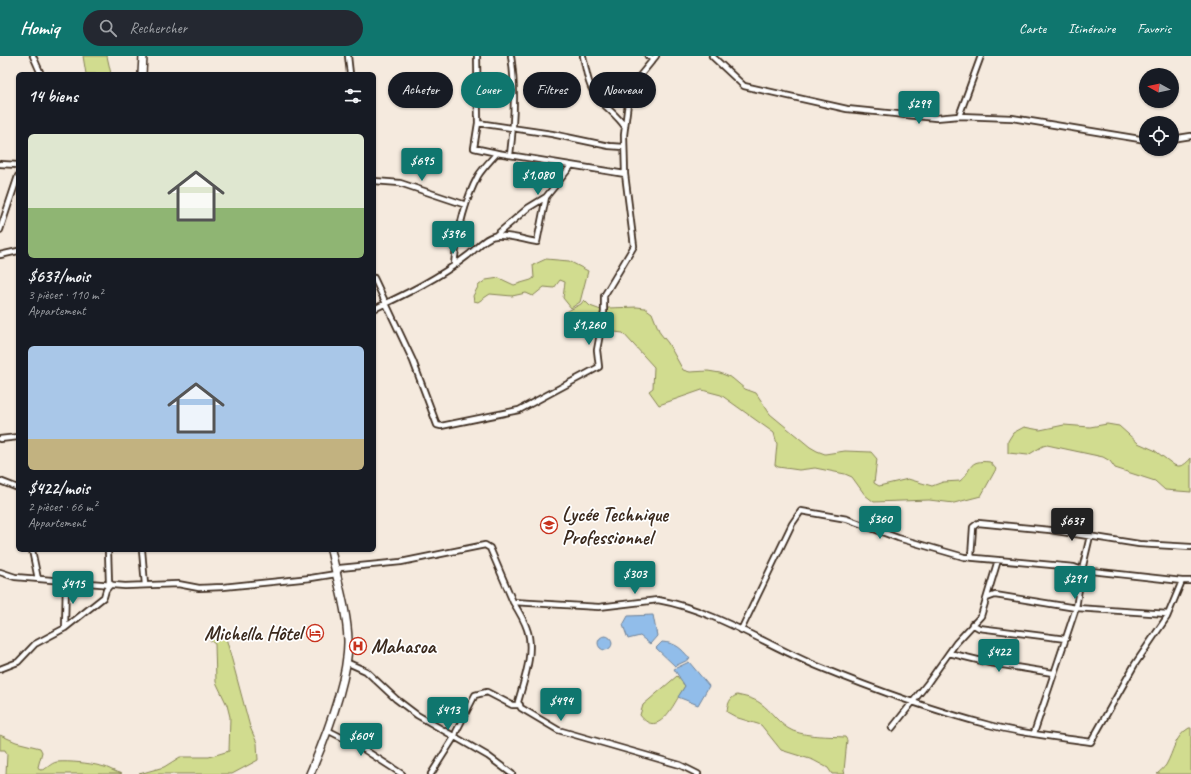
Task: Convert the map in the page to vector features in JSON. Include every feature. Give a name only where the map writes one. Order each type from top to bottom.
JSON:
[{"type":"main road","points":[[142,72],[144,56]]},
{"type":"main road","points":[[310,774],[327,730],[343,678],[346,662],[347,629],[331,552]]},
{"type":"street","points":[[33,56],[40,72]]},
{"type":"street","points":[[348,56],[350,72]]},
{"type":"street","points":[[477,56],[478,123],[474,148],[571,166],[625,174]]},
{"type":"street","points":[[510,155],[513,128],[511,56]]},
{"type":"street","points":[[582,56],[592,90],[596,97],[618,116],[625,127]]},
{"type":"street","points":[[376,283],[412,361],[438,425],[441,426],[487,418],[519,410],[600,367],[597,350],[604,312],[604,296],[634,246],[625,174],[625,127],[628,95],[634,83],[655,58],[648,56]]},
{"type":"street","points":[[712,56],[744,86],[847,109],[936,118],[959,116],[1012,118],[1139,139]]},
{"type":"street","points":[[959,116],[981,56]]},
{"type":"street","points":[[478,123],[552,134],[609,146],[624,147]]},
{"type":"street","points":[[1179,138],[1191,136]]},
{"type":"street","points":[[454,265],[457,235],[466,205],[478,175],[498,153]]},
{"type":"street","points":[[0,164],[16,165]]},
{"type":"street","points":[[376,308],[419,288],[454,265],[489,238],[494,236],[528,208],[546,197],[571,166]]},
{"type":"street","points":[[376,181],[400,183],[466,205]]},
{"type":"street","points":[[0,230],[16,182]]},
{"type":"street","points":[[494,236],[537,242],[546,197]]},
{"type":"street","points":[[0,254],[16,251]]},
{"type":"street","points":[[0,439],[16,437]]},
{"type":"street","points":[[0,481],[16,487]]},
{"type":"street","points":[[741,630],[792,524],[801,511],[847,519],[918,544],[971,557],[1074,567],[1082,570],[1191,581]]},
{"type":"street","points":[[971,557],[973,527],[978,523],[1050,530],[1139,544],[1191,547]]},
{"type":"street","points":[[1034,733],[1076,608],[1082,570],[1090,536]]},
{"type":"street","points":[[0,572],[15,577],[125,586],[178,584],[199,588],[223,587],[336,574],[340,568],[401,562],[485,545],[490,548],[513,602],[527,629],[529,653],[518,702],[521,708],[558,730],[680,765],[698,774]]},
{"type":"street","points":[[32,552],[38,579]]},
{"type":"street","points":[[108,552],[109,583],[111,584]]},
{"type":"street","points":[[142,552],[145,585]]},
{"type":"street","points":[[892,728],[956,643],[981,616],[998,560]]},
{"type":"street","points":[[65,628],[66,581]]},
{"type":"street","points":[[513,602],[599,607],[658,600],[698,611],[817,665],[912,702],[991,726],[1091,742],[1135,664],[1168,614],[1182,581]]},
{"type":"street","points":[[0,669],[18,662],[35,644],[65,628],[97,604],[111,584]]},
{"type":"street","points":[[987,598],[995,595],[1076,608],[1168,614]]},
{"type":"street","points":[[972,624],[979,628],[1066,639]]},
{"type":"street","points":[[949,653],[990,663],[1053,673]]},
{"type":"street","points":[[346,662],[366,671],[396,699],[417,715],[455,736],[512,774]]},
{"type":"street","points":[[432,774],[455,736],[475,695],[487,692],[512,705],[520,706]]},
{"type":"street","points":[[327,730],[357,745],[402,774]]},
{"type":"green space","points":[[83,56],[107,56],[111,72],[86,72]]},
{"type":"green space","points":[[546,259],[569,261],[588,271],[580,302],[571,308],[563,298],[565,282],[560,280],[554,288],[544,287],[533,296],[526,293],[512,296],[490,294],[478,302],[474,301],[473,296],[479,285],[486,280],[499,278],[514,285],[531,280],[534,278],[533,265]]},
{"type":"green space","points":[[584,300],[590,306],[601,310],[599,323],[595,331],[582,329],[574,323],[566,312],[581,304]]},
{"type":"green space","points":[[608,308],[645,308],[652,313],[660,333],[668,343],[683,370],[690,372],[708,371],[720,373],[732,378],[745,389],[756,393],[770,414],[817,451],[825,454],[845,451],[871,452],[877,459],[874,483],[879,486],[908,479],[932,486],[943,482],[960,481],[973,464],[977,462],[990,462],[996,469],[981,496],[954,503],[929,500],[874,502],[865,495],[852,477],[845,474],[815,468],[799,470],[778,467],[775,465],[777,444],[774,433],[721,395],[702,390],[659,405],[649,391],[653,388],[654,367],[623,333],[606,331],[603,328],[605,315]]},
{"type":"green space","points":[[1107,424],[1119,426],[1138,443],[1154,450],[1174,465],[1183,465],[1191,458],[1191,492],[1165,490],[1155,481],[1115,468],[1110,461],[1103,457],[1047,445],[1028,455],[1008,453],[1008,441],[1013,433],[1024,427],[1040,430],[1064,425],[1090,427]]},
{"type":"green space","points":[[213,631],[225,634],[250,727],[257,743],[258,760],[232,774],[139,774],[164,767],[180,757],[209,757],[229,751],[230,717],[227,705],[216,682],[215,644],[208,639],[207,635],[209,632]]},
{"type":"green space","points":[[677,676],[685,686],[671,709],[660,721],[654,724],[647,722],[640,715],[643,705]]},
{"type":"green space","points":[[737,695],[760,703],[780,722],[793,731],[812,735],[845,737],[847,740],[845,774],[832,774],[828,768],[813,760],[781,750],[761,725],[738,718],[727,712],[729,702]]},
{"type":"green space","points":[[1189,728],[1191,728],[1191,774],[1157,774],[1169,760],[1177,740]]},
{"type":"green space","points":[[0,735],[16,742],[40,748],[42,752],[38,767],[40,770],[45,769],[57,762],[73,762],[104,767],[122,774],[6,774],[7,754],[5,750],[0,750]]},
{"type":"water","points":[[653,615],[657,636],[650,644],[640,636],[628,639],[623,625],[628,616]]},
{"type":"water","points":[[602,636],[608,636],[612,640],[612,646],[608,650],[602,650],[598,646],[598,640]]},
{"type":"water","points":[[662,642],[678,647],[690,659],[675,666],[656,648]]},
{"type":"water","points":[[689,662],[709,686],[698,705],[678,697],[685,686],[674,669]]},
{"type":"place","name":"Lycée Technique Professionnel","points":[[549,525]]},
{"type":"place","name":"Michella Hôtel","points":[[315,633]]},
{"type":"place","name":"Mahasoa","points":[[358,646]]}]
